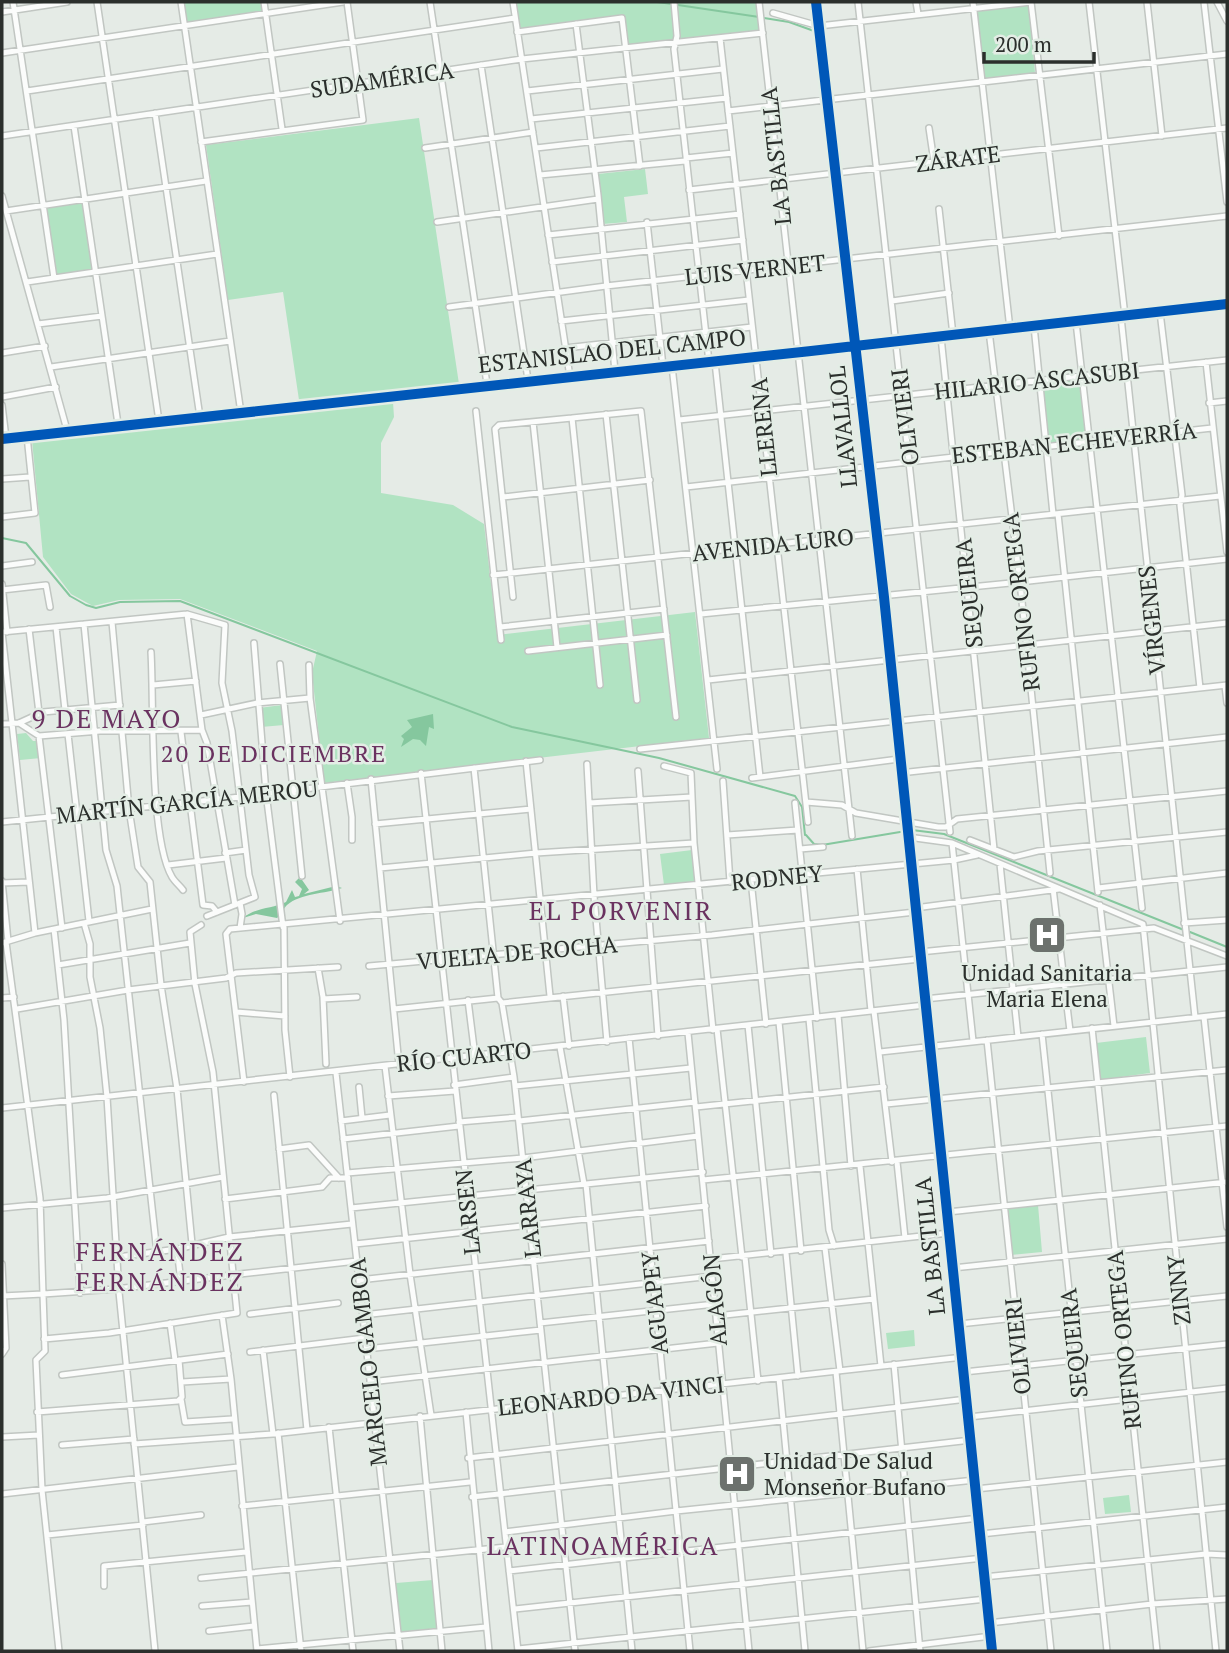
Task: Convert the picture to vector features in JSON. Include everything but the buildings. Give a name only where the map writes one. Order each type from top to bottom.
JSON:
[{"type":"street","points":[[13,2],[54,278]]},
{"type":"street","points":[[2,12],[67,2]]},
{"type":"street","points":[[97,2],[159,421]]},
{"type":"street","points":[[181,2],[241,413]]},
{"type":"street","points":[[264,2],[282,130]]},
{"type":"street","points":[[2,53],[345,2],[363,121],[201,142]]},
{"type":"street","points":[[430,2],[487,384]]},
{"type":"street","points":[[513,2],[570,377]]},
{"type":"street","name":"LA BASTILLA","points":[[759,2],[852,836]]},
{"type":"street","name":"LLAVALLOL","points":[[816,2],[897,722]]},
{"type":"street","name":"OLIVIERI","points":[[858,2],[950,832]]},
{"type":"street","points":[[916,2],[918,15]]},
{"type":"street","points":[[774,13],[819,26],[918,15],[974,5],[1031,2],[1059,236]]},
{"type":"street","name":"VÍRGENES","points":[[1089,2],[1115,229],[1126,371],[1186,939]]},
{"type":"street","points":[[1147,2],[1162,136]]},
{"type":"street","points":[[1204,2],[1227,202]]},
{"type":"street","points":[[1217,2],[1227,21]]},
{"type":"street","points":[[674,5],[677,74],[689,190],[706,332],[720,416],[760,777]]},
{"type":"street","points":[[974,5],[1010,329]]},
{"type":"street","points":[[27,91],[515,18]]},
{"type":"street","points":[[517,32],[623,20],[640,166]]},
{"type":"street","points":[[576,24],[595,171],[615,371]]},
{"type":"street","name":"SUDAMÉRICA","points":[[2,136],[522,59],[762,33]]},
{"type":"street","name":"LLERENA","points":[[720,38],[808,822]]},
{"type":"street","points":[[728,111],[1227,54]]},
{"type":"street","points":[[481,65],[528,380]]},
{"type":"street","points":[[527,91],[723,69]]},
{"type":"street","points":[[531,119],[727,97]]},
{"type":"street","points":[[155,113],[200,417]]},
{"type":"street","points":[[74,126],[118,424]]},
{"type":"street","points":[[536,148],[730,126]]},
{"type":"street","points":[[929,128],[934,162]]},
{"type":"street","name":"ZÁRATE","points":[[689,190],[1227,128]]},
{"type":"street","points":[[425,148],[533,132]]},
{"type":"street","points":[[540,175],[640,166],[733,153]]},
{"type":"street","points":[[6,211],[206,181]]},
{"type":"street","points":[[2,196],[67,430]]},
{"type":"street","points":[[437,222],[598,199]]},
{"type":"street","points":[[939,209],[953,335]]},
{"type":"street","points":[[548,235],[647,222],[740,214]]},
{"type":"street","name":"LUIS VERNET","points":[[449,307],[606,286],[1227,216]]},
{"type":"street","points":[[2,223],[9,222]]},
{"type":"street","points":[[647,222],[663,366]]},
{"type":"street","points":[[552,262],[743,240]]},
{"type":"street","points":[[27,282],[218,254]]},
{"type":"street","points":[[891,301],[949,293]]},
{"type":"street","points":[[561,321],[750,300]]},
{"type":"street","name":"ESTANISLAO DEL CAMPO","points":[[4,438],[487,384],[757,358],[1227,304]]},
{"type":"street","points":[[1160,312],[1175,432],[1200,688]]},
{"type":"street","points":[[38,324],[102,316]]},
{"type":"street","points":[[1076,321],[1142,908]]},
{"type":"street","points":[[1034,326],[1046,446],[1065,577],[1098,890],[1227,873]]},
{"type":"street","points":[[565,348],[752,327]]},
{"type":"street","name":"RUFINO ORTEGA","points":[[989,331],[1020,582],[1050,873]]},
{"type":"street","name":"SEQUEIRA","points":[[941,337],[993,815],[994,849]]},
{"type":"street","points":[[51,367],[230,341]]},
{"type":"street","points":[[2,353],[45,346]]},
{"type":"street","name":"HILARIO ASCASUBI","points":[[679,421],[1227,360]]},
{"type":"street","points":[[1206,362],[1220,496],[1226,521],[1227,552]]},
{"type":"street","points":[[672,366],[717,769]]},
{"type":"street","points":[[2,397],[56,387]]},
{"type":"street","name":"ESTEBAN ECHEVERRÍA","points":[[1209,403],[1227,401]]},
{"type":"street","points":[[2,405],[4,438]]},
{"type":"street","points":[[476,411],[502,640]]},
{"type":"street","points":[[513,597],[496,427],[642,412],[676,717]]},
{"type":"street","points":[[606,414],[637,700]]},
{"type":"street","points":[[572,418],[600,685]]},
{"type":"street","points":[[533,422],[557,647]]},
{"type":"street","name":"ESTEBAN ECHEVERRÍA","points":[[686,487],[1212,428]]},
{"type":"street","points":[[2,517],[35,513],[27,436]]},
{"type":"street","points":[[2,479],[30,477]]},
{"type":"street","points":[[1218,480],[1227,479]]},
{"type":"street","points":[[503,497],[650,480]]},
{"type":"street","name":"AVENIDA LURO","points":[[493,575],[1220,496]]},
{"type":"street","points":[[1029,581],[1227,559]]},
{"type":"street","points":[[2,566],[32,562]]},
{"type":"street","points":[[701,614],[1020,582]]},
{"type":"street","points":[[2,584],[4,632],[16,723],[35,933]]},
{"type":"street","points":[[2,590],[46,585],[50,607]]},
{"type":"street","points":[[500,627],[664,610]]},
{"type":"street","points":[[4,632],[187,614],[221,622],[226,628],[222,668],[246,850],[255,897],[208,916]]},
{"type":"street","points":[[187,614],[202,730],[207,743],[225,856],[242,914],[240,928],[230,929],[226,933],[244,1082]]},
{"type":"street","points":[[112,622],[129,809],[138,867],[150,883],[161,985],[177,1089],[192,1244]]},
{"type":"street","points":[[708,680],[1227,623]]},
{"type":"street","points":[[84,624],[106,850],[116,877],[156,1253]]},
{"type":"street","points":[[56,627],[65,710]]},
{"type":"street","points":[[29,629],[39,713]]},
{"type":"street","points":[[528,651],[667,635]]},
{"type":"street","points":[[254,643],[266,793],[284,927],[285,1016],[290,1077]]},
{"type":"street","points":[[151,652],[157,806],[168,865],[173,879],[183,890]]},
{"type":"street","points":[[280,664],[302,876]]},
{"type":"street","points":[[309,665],[310,698],[340,921]]},
{"type":"street","points":[[153,685],[196,681]]},
{"type":"street","points":[[640,749],[1200,688],[1226,686],[1227,703]]},
{"type":"street","points":[[201,715],[257,703],[310,698]]},
{"type":"street","points":[[2,724],[16,723],[39,713],[120,705]]},
{"type":"street","points":[[897,722],[905,821]]},
{"type":"street","points":[[16,723],[39,736],[94,731],[202,730]]},
{"type":"street","points":[[181,732],[203,905],[212,906],[217,912]]},
{"type":"street","points":[[68,734],[90,944],[89,959],[107,1097],[122,1330],[155,1651]]},
{"type":"street","points":[[39,736],[51,817],[80,1293]]},
{"type":"street","points":[[900,773],[1227,737]]},
{"type":"street","points":[[752,778],[899,759]]},
{"type":"street","name":"MARTÍN GARCÍA MEROU","points":[[2,822],[240,797],[540,760]]},
{"type":"street","points":[[526,761],[551,996]]},
{"type":"street","points":[[587,764],[597,945],[607,1042]]},
{"type":"street","points":[[664,766],[691,774],[694,843],[708,981],[758,1381]]},
{"type":"street","name":"LARRAYA","points":[[474,768],[494,956],[511,1052],[519,1119],[575,1651]]},
{"type":"street","points":[[638,771],[658,1036]]},
{"type":"street","name":"LARSEN","points":[[421,773],[473,1267],[518,1650]]},
{"type":"street","points":[[371,779],[400,1065]]},
{"type":"street","points":[[723,780],[730,882]]},
{"type":"street","points":[[347,783],[352,840]]},
{"type":"street","points":[[806,802],[849,807],[856,813],[943,827],[957,819],[1227,791]]},
{"type":"street","points":[[589,803],[692,797]]},
{"type":"street","points":[[795,803],[817,1018]]},
{"type":"street","points":[[375,824],[531,808]]},
{"type":"street","name":"LA BASTILLA","points":[[905,821],[943,1157],[992,1651]]},
{"type":"street","points":[[727,835],[798,830]]},
{"type":"street","points":[[970,840],[1014,857],[1049,850],[1227,832]]},
{"type":"street","points":[[908,837],[952,843],[1055,889],[1139,921],[1144,929]]},
{"type":"street","points":[[380,868],[536,853],[694,843]]},
{"type":"street","points":[[952,843],[973,1041]]},
{"type":"street","points":[[800,849],[823,847]]},
{"type":"street","points":[[168,865],[197,862],[246,850]]},
{"type":"street","name":"RODNEY","points":[[240,928],[284,927],[699,886],[954,860],[977,855]]},
{"type":"street","points":[[1000,864],[1018,1037]]},
{"type":"street","points":[[857,869],[873,1011],[905,1238]]},
{"type":"street","points":[[751,880],[766,1024]]},
{"type":"street","points":[[29,882],[2,882],[2,902],[40,1204],[45,1351],[35,1364],[37,1412],[42,1490],[59,1651]]},
{"type":"street","points":[[1055,889],[1058,938],[1070,1031]]},
{"type":"street","name":"VUELTA DE ROCHA","points":[[369,966],[704,936],[862,918],[1055,889]]},
{"type":"street","points":[[1100,905],[1114,1026]]},
{"type":"street","points":[[5,942],[35,933],[152,909]]},
{"type":"street","points":[[1184,923],[1227,920]]},
{"type":"street","points":[[44,1339],[235,1314],[237,1310],[214,1086],[194,981],[190,943],[190,932],[201,925]]},
{"type":"street","points":[[394,1009],[468,1000],[564,996],[653,987],[867,964],[963,948],[1144,929],[1160,929],[1227,956]]},
{"type":"street","name":"ZINNY","points":[[1144,929],[1162,1133],[1216,1651]]},
{"type":"street","points":[[1186,939],[1195,1017]]},
{"type":"street","points":[[58,965],[190,943]]},
{"type":"street","points":[[17,1009],[230,975],[338,967]]},
{"type":"street","name":"RÍO CUARTO","points":[[2,1108],[715,1030],[873,1011],[967,994],[1227,967]]},
{"type":"street","points":[[318,968],[323,999],[326,1064]]},
{"type":"street","points":[[564,996],[569,1046]]},
{"type":"street","points":[[2,998],[14,997]]},
{"type":"street","points":[[323,999],[357,997]]},
{"type":"street","points":[[468,1000],[475,1056]]},
{"type":"street","points":[[236,1012],[285,1016]]},
{"type":"street","points":[[880,1052],[1227,1014]]},
{"type":"street","points":[[838,1015],[851,1166]]},
{"type":"street","points":[[1204,1017],[1225,1182],[1227,1227]]},
{"type":"street","points":[[809,1018],[823,1169],[834,1246]]},
{"type":"street","points":[[779,1022],[801,1251]]},
{"type":"street","points":[[748,1026],[771,1254]]},
{"type":"street","name":"RUFINO ORTEGA","points":[[1092,1028],[1157,1651]]},
{"type":"street","name":"ALAGÓN","points":[[688,1033],[749,1651]]},
{"type":"street","name":"SEQUEIRA","points":[[1042,1034],[1107,1651]]},
{"type":"street","name":"AGUAPEY","points":[[629,1038],[690,1651]]},
{"type":"street","name":"OLIVIERI","points":[[987,1040],[1051,1651]]},
{"type":"street","points":[[560,1046],[591,1218],[632,1651]]},
{"type":"street","points":[[385,1066],[419,1343],[431,1415]]},
{"type":"street","points":[[515,1086],[691,1068]]},
{"type":"street","points":[[886,1104],[992,1096],[1227,1070]]},
{"type":"street","name":"MARCELO GAMBOA","points":[[336,1073],[400,1651]]},
{"type":"street","points":[[388,1096],[514,1077]]},
{"type":"street","points":[[359,1087],[362,1118]]},
{"type":"street","points":[[343,1139],[393,1135],[459,1124],[725,1104],[884,1087]]},
{"type":"street","points":[[274,1094],[307,1430]]},
{"type":"street","points":[[341,1121],[390,1115]]},
{"type":"street","points":[[703,1180],[860,1166],[1227,1126]]},
{"type":"street","points":[[225,1199],[322,1187],[330,1178],[397,1168],[523,1158],[698,1136]]},
{"type":"street","points":[[279,1149],[309,1144],[339,1178]]},
{"type":"street","points":[[860,1166],[881,1366]]},
{"type":"street","points":[[351,1208],[702,1172]]},
{"type":"street","points":[[2,1208],[113,1195],[223,1177]]},
{"type":"street","points":[[948,1212],[1225,1182]]},
{"type":"street","points":[[355,1244],[706,1206]]},
{"type":"street","points":[[118,1257],[156,1253],[229,1237],[352,1224]]},
{"type":"street","points":[[711,1259],[786,1253],[949,1233]]},
{"type":"street","points":[[953,1268],[1227,1239]]},
{"type":"street","points":[[359,1280],[709,1241]]},
{"type":"street","points":[[825,1248],[833,1304],[840,1414],[863,1651]]},
{"type":"street","points":[[177,1249],[181,1282]]},
{"type":"street","points":[[786,1253],[798,1376]]},
{"type":"street","points":[[240,1274],[357,1261]]},
{"type":"street","points":[[2,1264],[6,1348],[2,1354]]},
{"type":"street","points":[[2,1296],[80,1293],[232,1275]]},
{"type":"street","points":[[363,1315],[712,1276]]},
{"type":"street","points":[[959,1324],[1227,1296]]},
{"type":"street","points":[[716,1316],[874,1299]]},
{"type":"street","points":[[250,1314],[338,1303]]},
{"type":"street","points":[[540,1323],[715,1304]]},
{"type":"street","points":[[222,1315],[231,1379],[232,1419],[257,1650],[300,1648],[352,1640],[486,1627]]},
{"type":"street","points":[[170,1323],[182,1382],[181,1399],[185,1422],[232,1419]]},
{"type":"street","points":[[366,1349],[541,1330]]},
{"type":"street","points":[[250,1352],[365,1338]]},
{"type":"street","points":[[370,1382],[718,1343]]},
{"type":"street","points":[[964,1372],[1227,1344]]},
{"type":"street","points":[[263,1350],[276,1434],[300,1648]]},
{"type":"street","points":[[62,1375],[228,1354]]},
{"type":"street","name":"LEONARDO DA VINCI","points":[[62,1445],[276,1434],[963,1357]]},
{"type":"street","points":[[894,1364],[920,1648]]},
{"type":"street","points":[[779,1378],[805,1651]]},
{"type":"street","points":[[182,1382],[231,1379]]},
{"type":"street","points":[[969,1418],[1025,1409],[1227,1388]]},
{"type":"street","points":[[37,1412],[181,1399]]},
{"type":"street","points":[[468,1458],[967,1399]]},
{"type":"street","points":[[466,1412],[470,1482],[489,1651]]},
{"type":"street","points":[[420,1416],[442,1651]]},
{"type":"street","points":[[329,1427],[353,1651]]},
{"type":"street","points":[[2,1437],[39,1435]]},
{"type":"street","points":[[472,1497],[971,1440]]},
{"type":"street","points":[[976,1489],[1227,1462]]},
{"type":"street","points":[[2,1494],[238,1467]]},
{"type":"street","points":[[505,1532],[975,1480]]},
{"type":"street","points":[[242,1506],[470,1482]]},
{"type":"street","points":[[981,1534],[1227,1507]]},
{"type":"street","points":[[47,1535],[201,1515]]},
{"type":"street","points":[[509,1571],[979,1518]]},
{"type":"street","points":[[201,1578],[506,1547]]},
{"type":"street","points":[[104,1586],[104,1566],[246,1552]]},
{"type":"street","points":[[984,1577],[1206,1554],[1227,1556]]},
{"type":"street","points":[[514,1609],[983,1558]]},
{"type":"street","points":[[989,1623],[1210,1598],[1227,1599]]},
{"type":"street","points":[[518,1650],[986,1599]]},
{"type":"street","points":[[202,1605],[252,1602]]},
{"type":"street","points":[[209,1631],[254,1626]]},
{"type":"street","points":[[869,1651],[920,1648],[991,1636]]},
{"type":"shaded area","points":[[181,2],[264,2],[266,13],[184,26]]},
{"type":"shaded area","points":[[513,2],[759,2],[763,33],[626,48],[623,20],[517,32]]},
{"type":"shaded area","points":[[1029,5],[1035,73],[984,80],[977,11]]},
{"type":"shaded area","points":[[419,118],[459,384],[299,400],[283,292],[228,300],[206,145]]},
{"type":"shaded area","points":[[645,169],[648,194],[624,197],[627,222],[603,224],[598,174]]},
{"type":"shaded area","points":[[85,199],[96,272],[54,278],[43,205]]},
{"type":"shaded area","points":[[1080,378],[1086,440],[1048,444],[1041,383]]},
{"type":"shaded area","points":[[393,402],[394,417],[381,443],[381,493],[453,505],[484,524],[497,635],[695,612],[709,738],[324,783],[312,673],[317,651],[180,599],[119,600],[93,606],[71,594],[43,557],[32,440]]},
{"type":"shaded area","points":[[282,705],[284,725],[261,727],[259,708]]},
{"type":"shaded area","points":[[433,714],[434,729],[429,727],[426,746],[420,740],[413,739],[401,747],[404,739],[401,736],[412,727],[407,720]]},
{"type":"shaded area","points":[[26,733],[33,741],[39,741],[41,758],[20,760],[17,734]]},
{"type":"shaded area","points":[[692,850],[695,882],[664,885],[660,854]]},
{"type":"shaded area","points":[[300,877],[309,890],[304,894],[336,886],[342,888],[293,901],[277,918],[256,914],[243,918],[253,912],[286,902],[292,890],[295,897],[299,896],[302,889],[295,882]]},
{"type":"shaded area","points":[[1146,1037],[1150,1073],[1099,1080],[1096,1043]]},
{"type":"shaded area","points":[[1038,1205],[1042,1252],[1011,1255],[1006,1208]]},
{"type":"shaded area","points":[[914,1330],[915,1346],[888,1349],[886,1333]]},
{"type":"shaded area","points":[[1129,1495],[1131,1512],[1105,1514],[1103,1498]]},
{"type":"shaded area","points":[[433,1580],[438,1628],[400,1632],[396,1583]]},
{"type":"waterway","points":[[657,2],[672,4]]},
{"type":"waterway","points":[[678,5],[759,17]]},
{"type":"waterway","points":[[764,18],[789,22],[814,31]]},
{"type":"waterway","points":[[2,538],[26,543],[70,596],[86,605],[96,608],[120,602],[180,601],[512,727],[659,758],[795,796],[802,807],[805,835]]},
{"type":"waterway","points":[[912,830],[944,834],[1184,930]]},
{"type":"waterway","points":[[806,835],[814,844],[822,845],[906,831]]},
{"type":"waterway","points":[[1190,932],[1227,947]]},
{"type":"cycle path","points":[[816,2],[884,597],[992,1651]]},
{"type":"cycle path","points":[[2,439],[1227,304]]},
{"type":"place","name":"Unidad Sanitaria Maria Elena","points":[[1047,935]]},
{"type":"place","name":"Unidad De Salud Monseñor Bufano","points":[[737,1474]]},
{"type":"district","name":"9 DE MAYO","points":[[107,719]]},
{"type":"district","name":"20 DE DICIEMBRE","points":[[274,754]]},
{"type":"district","name":"EL PORVENIR","points":[[621,911]]},
{"type":"district","name":"FERNÁNDEZ FERNÁNDEZ","points":[[160,1267]]},
{"type":"district","name":"LATINOAMÉRICA","points":[[603,1546]]}]
